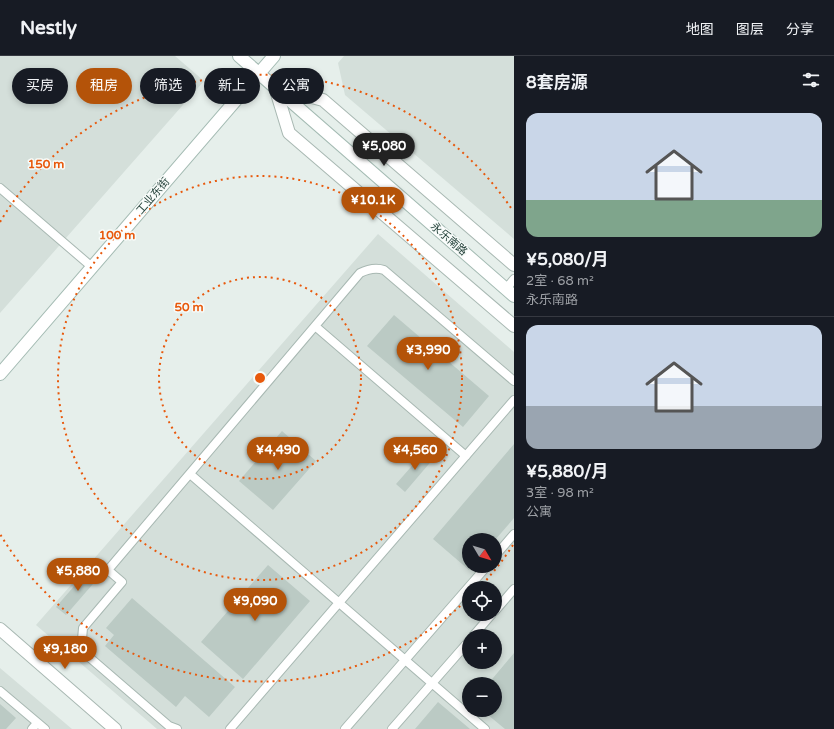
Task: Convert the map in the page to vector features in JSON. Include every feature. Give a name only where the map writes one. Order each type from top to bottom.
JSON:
[{"type":"street","name":"永乐南路","points":[[239,56],[253,68]]},
{"type":"street","name":"工业东街","points":[[260,72],[274,56]]},
{"type":"street","name":"永乐南路","points":[[260,74],[268,81]]},
{"type":"street","points":[[324,102],[514,265]]},
{"type":"street","name":"工业东街","points":[[0,374],[232,104]]},
{"type":"street","points":[[280,104],[289,133],[514,326]]},
{"type":"street","name":"永乐南路","points":[[294,104],[510,292]]},
{"type":"street","points":[[0,630],[115,729]]},
{"type":"lane","points":[[0,188],[92,267]]},
{"type":"lane","points":[[177,729],[169,726],[89,657],[83,645],[83,628],[122,582],[108,570],[360,273],[369,268],[379,268],[384,270],[514,381]]},
{"type":"lane","points":[[510,292],[514,279]]},
{"type":"lane","points":[[315,326],[466,456]]},
{"type":"lane","points":[[230,729],[514,400]]},
{"type":"lane","points":[[190,474],[485,729]]},
{"type":"lane","points":[[502,548],[514,534]]},
{"type":"lane","points":[[345,729],[481,573]]},
{"type":"lane","points":[[502,603],[514,589]]},
{"type":"lane","points":[[479,629],[486,621]]},
{"type":"lane","points":[[392,729],[462,649]]},
{"type":"lane","points":[[0,691],[35,726],[45,729]]},
{"type":"shaded area","points":[[0,56],[175,56],[189,68],[140,68],[140,104],[184,104],[0,313]]},
{"type":"shaded area","points":[[344,56],[514,56],[514,239],[345,95],[338,63]]},
{"type":"shaded area","points":[[196,74],[204,81],[196,90]]},
{"type":"shaded area","points":[[378,234],[514,352],[514,729],[157,729],[36,625]]},
{"type":"shaded area","points":[[0,668],[72,729],[0,729]]},
{"type":"building","points":[[394,315],[489,396],[463,427],[367,346]]},
{"type":"building","points":[[282,431],[316,461],[273,510],[239,481]]},
{"type":"building","points":[[514,444],[514,518],[501,533],[462,533],[462,564],[433,539]]},
{"type":"building","points":[[425,451],[434,458],[405,492],[396,484]]},
{"type":"building","points":[[268,565],[310,601],[243,679],[201,642]]},
{"type":"building","points":[[89,569],[99,577],[66,615],[56,607]]},
{"type":"building","points":[[132,598],[235,687],[209,717],[185,696],[176,707],[105,646],[114,635],[106,628]]},
{"type":"building","points":[[514,653],[514,729],[505,729],[490,717],[502,717],[502,677],[494,677]]},
{"type":"building","points":[[438,702],[470,729],[415,729]]},
{"type":"building","points":[[0,704],[16,718],[6,729],[0,729]]}]
